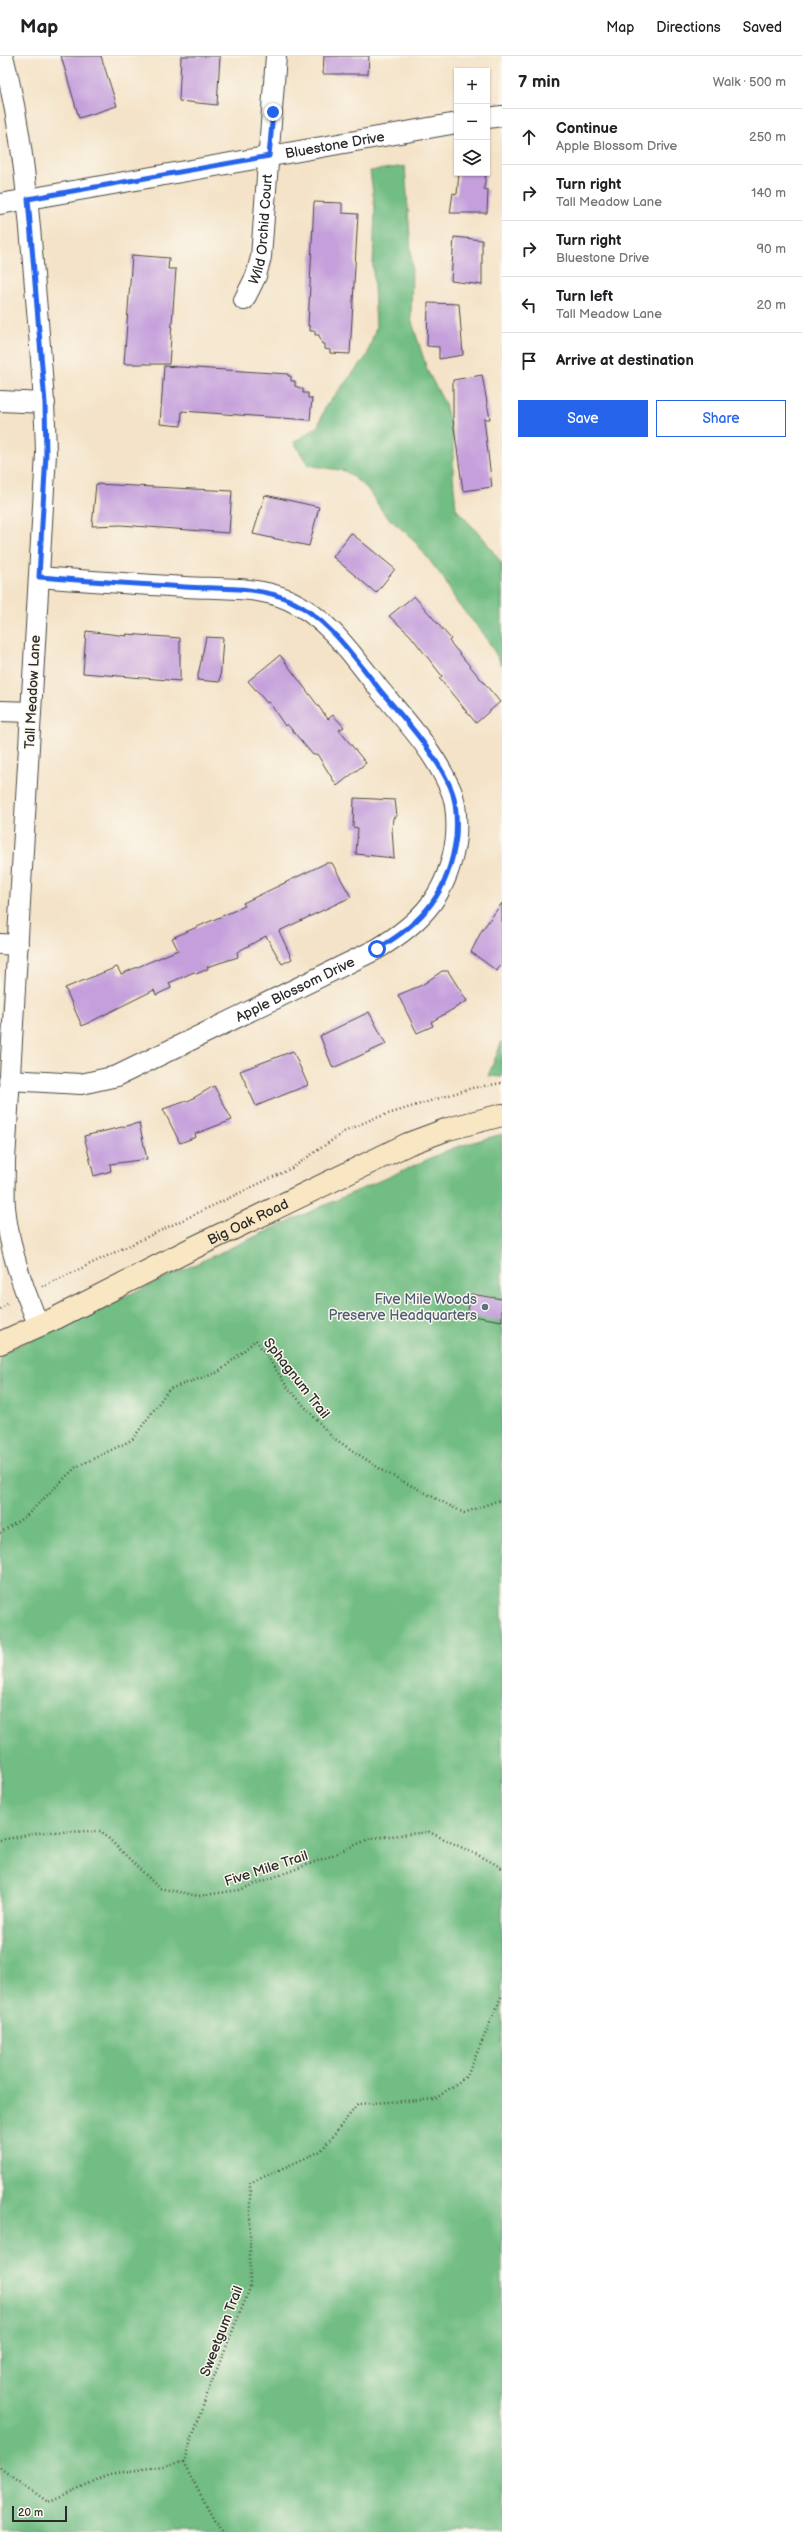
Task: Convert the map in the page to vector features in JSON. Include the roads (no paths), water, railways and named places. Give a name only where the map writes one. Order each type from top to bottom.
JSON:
[{"type":"street","name":"Tall Meadow Lane","points":[[3,56],[19,129],[28,199],[45,403],[46,454],[31,712],[9,945],[9,1080],[5,1161],[6,1248],[39,1326]]},
{"type":"street","points":[[269,156],[276,56]]},
{"type":"street","points":[[490,118],[502,116]]},
{"type":"street","name":"Bluestone Drive","points":[[0,204],[454,125]]},
{"type":"street","name":"Wild Orchid Court","points":[[244,300],[256,276],[261,257],[269,156]]},
{"type":"street","points":[[0,401],[45,403]]},
{"type":"street","name":"Apple Blossom Drive","points":[[9,1080],[81,1084],[117,1076],[377,949],[404,934],[436,899],[446,881],[454,855],[457,827],[455,803],[450,787],[435,759],[354,657],[328,627],[310,612],[288,600],[249,590],[39,577]]},
{"type":"street","points":[[0,710],[31,712]]},
{"type":"street","name":"Big Oak Road","points":[[0,1343],[39,1326],[193,1248],[408,1144],[448,1129],[502,1114]]},
{"type":"place","name":"Five Mile Woods Preserve Headquarters","points":[[485,1307]]}]
